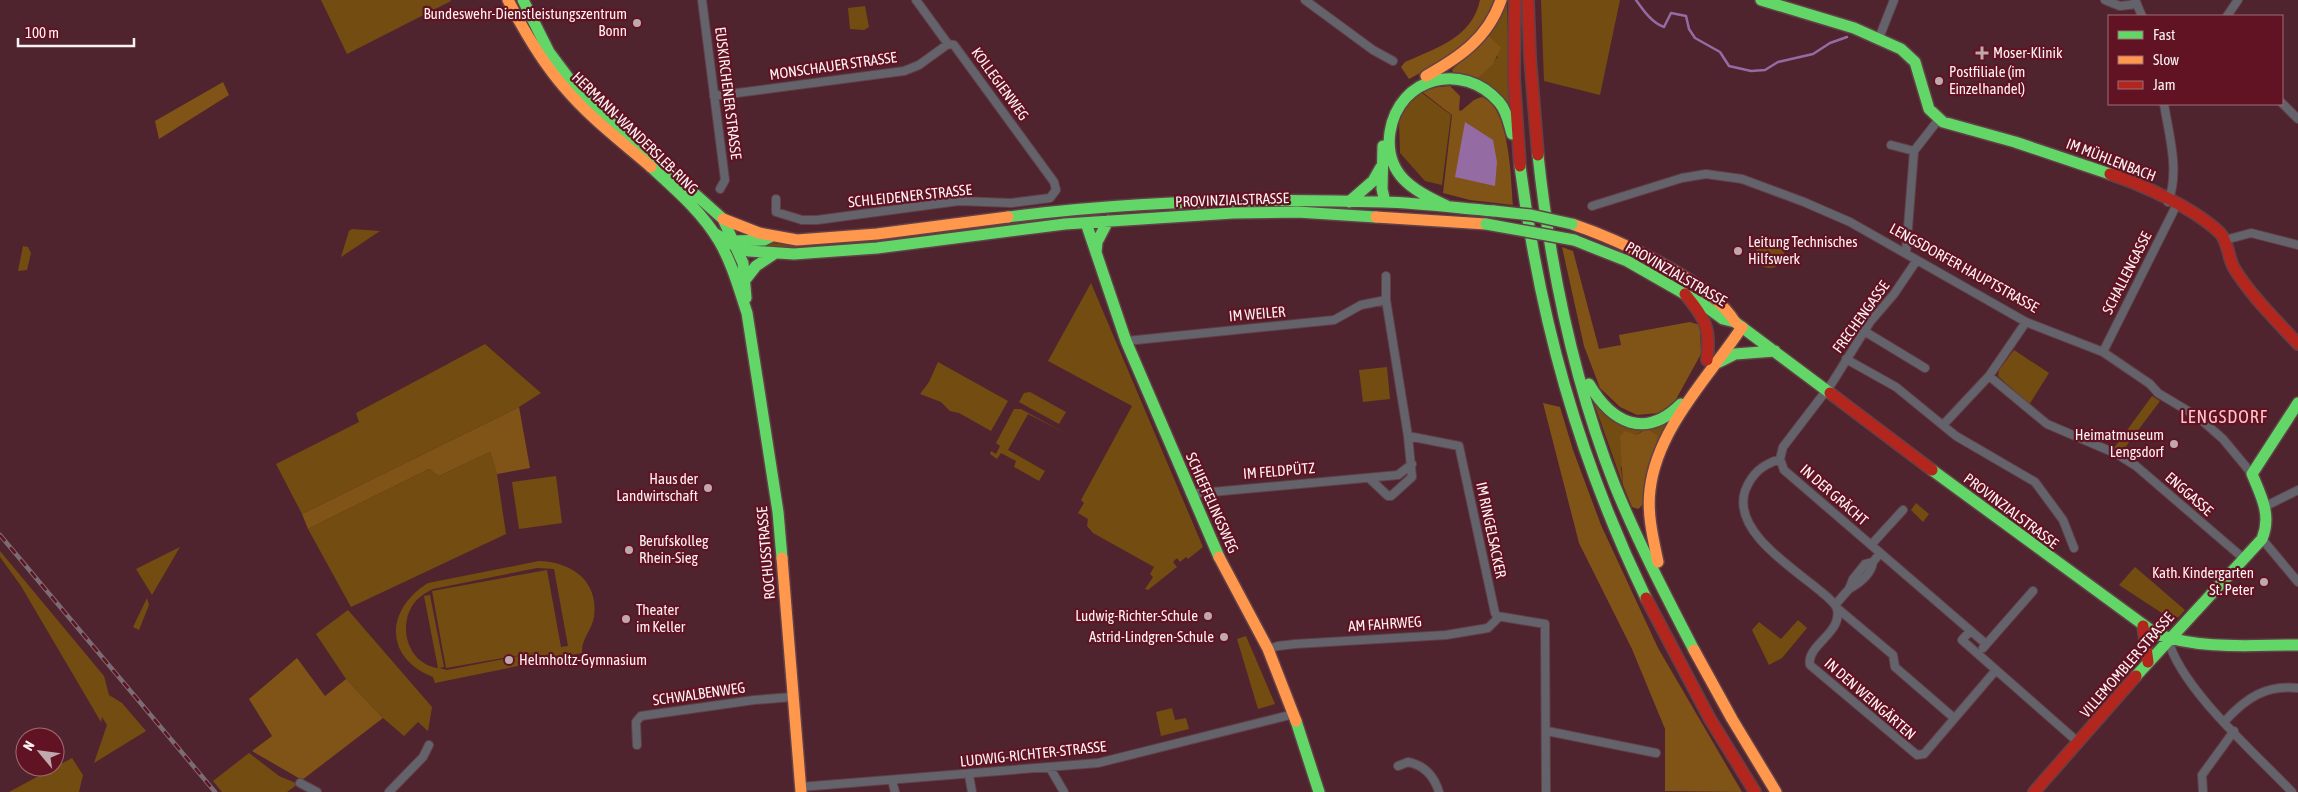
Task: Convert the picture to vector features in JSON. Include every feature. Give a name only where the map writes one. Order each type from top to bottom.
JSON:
[{"type":"main road","name":"HERMANN-WANDERSLEB-RING","points":[[508,0],[541,58],[569,93],[655,171],[714,233]]},
{"type":"main road","name":"HERMANN-WANDERSLEB-RING","points":[[523,0],[549,52],[576,88],[599,111],[723,219]]},
{"type":"main road","points":[[1370,216],[1379,211],[1385,202],[1392,179],[1386,164],[1389,130],[1396,108],[1404,93],[1463,56],[1476,44],[1493,20],[1500,0]]},
{"type":"main road","points":[[1514,0],[1519,156],[1534,262],[1552,341],[1574,420],[1602,500],[1651,608],[1688,681],[1755,792]]},
{"type":"main road","points":[[1528,0],[1530,76],[1539,170],[1554,261],[1575,352],[1602,450],[1619,493],[1668,600],[1741,737],[1776,792]]},
{"type":"main road","points":[[1761,0],[1837,22],[1879,38],[1901,49],[1915,62],[1927,104],[1938,119]]},
{"type":"main road","points":[[1427,78],[1462,78],[1481,87],[1499,103],[1508,118],[1519,156]]},
{"type":"main road","name":"IM MÜHLENBACH","points":[[1938,119],[1949,124],[2015,142],[2140,184],[2172,204],[2207,222],[2219,231],[2237,273],[2298,344]]},
{"type":"main road","points":[[1349,202],[1372,182],[1386,164]]},
{"type":"main road","points":[[1386,164],[1415,189],[1447,206]]},
{"type":"main road","name":"PROVINZIALSTRASSE","points":[[723,219],[771,236],[798,240],[820,239],[1069,209],[1227,201],[1385,202],[1447,206],[1531,215],[1572,224],[1603,234],[1669,267],[1728,310],[1739,324],[2143,626],[2168,639],[2183,644],[2204,646],[2298,645]]},
{"type":"main road","points":[[1385,202],[1394,217]]},
{"type":"main road","points":[[1069,209],[1086,223],[1106,207]]},
{"type":"main road","name":"PROVINZIALSTRASSE","points":[[714,233],[749,251],[774,254],[825,253],[1086,223],[1233,213],[1297,212],[1486,224],[1532,230],[1574,240],[1627,261],[1685,294],[1723,319],[1739,324]]},
{"type":"main road","name":"ROCHUSSTRASSE","points":[[723,219],[743,263],[746,313],[778,512],[801,790]]},
{"type":"main road","points":[[1096,254],[1097,242],[1108,222]]},
{"type":"main road","name":"SCHIEFFELINGSWEG","points":[[1086,223],[1126,341],[1214,548],[1268,649],[1294,714],[1319,792]]},
{"type":"main road","name":"ROCHUSSTRASSE","points":[[714,233],[746,313]]},
{"type":"main road","points":[[725,257],[734,244],[764,240],[771,236]]},
{"type":"main road","points":[[745,280],[756,266],[774,254]]},
{"type":"main road","points":[[1668,600],[1653,544],[1648,506],[1652,474],[1661,446],[1712,362],[1709,326],[1704,316],[1685,294]]},
{"type":"main road","points":[[1575,352],[1594,396],[1606,411],[1630,423],[1642,425],[1656,422],[1671,415],[1739,324]]},
{"type":"main road","points":[[1712,362],[1735,354],[1775,350]]},
{"type":"main road","points":[[2252,474],[2298,403]]},
{"type":"main road","name":"LENGSDORFER HAUPTSTRASSE","points":[[2252,474],[2266,506],[2268,523],[2262,539]]},
{"type":"main road","points":[[2243,558],[2262,539]]},
{"type":"main road","name":"VILLEMOMBLER STRASSE","points":[[2034,792],[2079,743],[2168,639],[2243,558]]},
{"type":"main road","points":[[2143,626],[2148,662]]},
{"type":"street","name":"EUSKIRCHENER STRASSE","points":[[702,0],[725,180],[720,189]]},
{"type":"street","name":"KOLLEGIENWEG","points":[[916,0],[948,44],[954,45],[958,50],[1054,182],[1056,190]]},
{"type":"street","points":[[1305,0],[1373,50],[1393,61]]},
{"type":"street","points":[[1879,38],[1894,0]]},
{"type":"street","points":[[2105,0],[2120,6],[2136,2],[2142,15]]},
{"type":"street","points":[[2228,15],[2238,0]]},
{"type":"street","name":"MONSCHAUER STRASSE","points":[[714,96],[904,71],[919,65],[948,44]]},
{"type":"street","points":[[2283,104],[2298,120]]},
{"type":"street","name":"SCHALLENGASSE","points":[[2103,352],[2172,204],[2174,175],[2164,105]]},
{"type":"street","points":[[1906,253],[1914,151],[1938,119]]},
{"type":"street","points":[[1891,145],[1914,151]]},
{"type":"street","name":"LENGSDORFER HAUPTSTRASSE","points":[[1592,206],[1689,176],[1706,174],[1728,175],[1804,202],[1843,218],[2026,322],[2103,352],[2150,384],[2160,394],[2198,418],[2223,439],[2252,474]]},
{"type":"street","name":"SCHLEIDENER STRASSE","points":[[776,199],[776,212],[802,220],[817,220],[960,201],[1011,203],[1038,200],[1050,198],[1056,190]]},
{"type":"street","points":[[2224,240],[2251,233],[2298,245]]},
{"type":"street","name":"FRECHENGASSE","points":[[1827,390],[1864,331],[1918,260]]},
{"type":"street","points":[[1369,478],[1388,496],[1391,496],[1412,477],[1408,436],[1386,300],[1386,276]]},
{"type":"street","name":"IM WEILER","points":[[1126,341],[1334,320],[1361,305],[1386,300]]},
{"type":"street","points":[[1943,424],[1989,376],[2026,322]]},
{"type":"street","points":[[1864,331],[1925,368]]},
{"type":"street","points":[[1846,359],[1896,387],[1963,440],[2035,482],[2063,520],[2074,548]]},
{"type":"street","name":"ENGGASSE","points":[[1989,376],[2047,424],[2117,454],[2136,466],[2243,558]]},
{"type":"street","points":[[1827,390],[1783,447],[1780,459],[1762,465],[1748,484],[1744,495],[1746,520],[1755,535],[1893,655],[1895,667],[1954,718]]},
{"type":"street","name":"IM RINGELSACKER","points":[[1408,436],[1459,446],[1497,616]]},
{"type":"street","name":"IN DER GRÄCHT","points":[[1780,459],[1784,470],[1986,644]]},
{"type":"street","name":"IM FELDPÜTZ","points":[[1190,494],[1398,475],[1412,464]]},
{"type":"street","points":[[2266,506],[2298,490]]},
{"type":"street","name":"IN DER GRÄCHT","points":[[1871,545],[1903,510]]},
{"type":"street","points":[[2262,539],[2298,582]]},
{"type":"street","points":[[1836,607],[1849,589],[1852,579],[1865,564],[1873,562],[1880,553]]},
{"type":"street","points":[[1978,653],[2033,590]]},
{"type":"street","name":"IN DEN WEINGÄRTEN","points":[[1836,607],[1838,617],[1835,625],[1811,655],[1810,665],[1917,755],[1924,754],[1996,670]]},
{"type":"street","points":[[1497,616],[1545,624],[1546,792]]},
{"type":"street","name":"AM FAHRWEG","points":[[1268,649],[1304,643],[1446,635],[1488,628],[1496,620],[1497,616]]},
{"type":"street","points":[[1970,630],[1962,640],[2079,743]]},
{"type":"street","points":[[2168,639],[2174,657],[2205,701],[2292,792]]},
{"type":"street","points":[[2225,722],[2266,689],[2282,686],[2298,688]]},
{"type":"street","name":"SCHWALBENWEG","points":[[637,745],[636,722],[641,716],[754,700],[792,698]]},
{"type":"street","name":"LUDWIG-RICHTER-STRASSE","points":[[801,790],[892,780],[1098,764],[1294,714]]},
{"type":"street","points":[[1547,731],[1656,753]]},
{"type":"street","points":[[2203,792],[2202,775],[2234,731]]},
{"type":"street","points":[[390,792],[423,757],[429,745]]},
{"type":"street","points":[[1398,766],[1408,762],[1420,766],[1431,774],[1439,792]]},
{"type":"street","points":[[1050,768],[1064,792]]},
{"type":"street","points":[[969,775],[972,792]]},
{"type":"street","points":[[892,780],[895,792]]},
{"type":"street","points":[[300,783],[317,792]]},
{"type":"shaded area","points":[[321,0],[450,0],[451,1],[347,54]]},
{"type":"shaded area","points":[[1480,0],[1494,0],[1482,27],[1455,54],[1409,79],[1401,67],[1405,62],[1440,46],[1461,33],[1476,13]]},
{"type":"shaded area","points":[[1507,0],[1510,119],[1476,80],[1498,57],[1487,34]]},
{"type":"shaded area","points":[[1541,0],[1620,0],[1600,95],[1544,81]]},
{"type":"shaded area","points":[[865,6],[869,27],[864,30],[850,29],[848,8]]},
{"type":"shaded area","points":[[1487,34],[1501,48],[1493,64],[1476,80],[1453,72],[1452,70]]},
{"type":"shaded area","points":[[223,82],[229,95],[159,139],[155,121]]},
{"type":"shaded area","points":[[1450,86],[1460,96],[1459,110],[1461,111],[1474,100],[1481,97],[1491,103],[1498,113],[1510,162],[1513,205],[1470,200],[1443,193],[1452,115],[1421,91],[1428,88]]},
{"type":"shaded area","points":[[1418,90],[1451,115],[1442,185],[1425,181],[1400,153],[1399,122],[1406,106]]},
{"type":"shaded area","points":[[1465,122],[1493,140],[1497,162],[1495,186],[1455,177]]},
{"type":"shaded area","points":[[1062,215],[1062,220],[882,242],[778,249],[752,248],[760,242],[808,246]]},
{"type":"shaded area","points":[[352,229],[380,231],[341,257],[349,231]]},
{"type":"shaded area","points":[[1770,240],[1780,244],[1784,254],[1780,264],[1770,268],[1760,264],[1756,254],[1760,244]]},
{"type":"shaded area","points":[[23,246],[28,247],[31,253],[27,270],[18,271]]},
{"type":"shaded area","points":[[1562,247],[1573,251],[1599,349],[1621,345],[1619,335],[1690,322],[1700,325],[1701,354],[1675,401],[1659,413],[1637,415],[1620,407],[1600,388],[1584,346]]},
{"type":"shaded area","points":[[1091,283],[1203,547],[1188,559],[1186,557],[1180,562],[1177,558],[1173,562],[1177,567],[1148,590],[1145,589],[1153,577],[1150,574],[1154,567],[1093,533],[1087,526],[1088,519],[1078,513],[1084,503],[1081,500],[1132,406],[1048,361]]},
{"type":"shaded area","points":[[485,344],[541,393],[519,407],[302,514],[276,464],[359,422],[356,413]]},
{"type":"shaded area","points":[[2014,350],[2049,373],[2029,405],[1998,376],[1999,370]]},
{"type":"shaded area","points":[[938,362],[1008,401],[991,431],[959,413],[950,411],[941,402],[920,394],[929,382]]},
{"type":"shaded area","points":[[1387,367],[1390,399],[1363,402],[1359,370]]},
{"type":"shaded area","points":[[1030,392],[1066,412],[1059,424],[1019,402],[1024,393]]},
{"type":"shaded area","points":[[2152,396],[2160,401],[2121,453],[2114,448]]},
{"type":"shaded area","points":[[1543,403],[1560,407],[1573,450],[1601,525],[1658,648],[1742,792],[1665,791],[1665,729],[1632,649],[1579,543]]},
{"type":"shaded area","points":[[1594,403],[1613,419],[1671,417],[1657,450],[1656,442],[1642,431],[1636,435],[1621,468],[1623,485]]},
{"type":"shaded area","points":[[519,407],[530,468],[497,474],[490,452],[439,476],[429,469],[308,529],[302,514]]},
{"type":"shaded area","points":[[1014,409],[1021,409],[1065,433],[1028,414],[1008,450],[1045,471],[1039,481],[1014,467],[1016,461],[1001,453],[997,459],[990,454],[991,451],[996,454],[1000,446],[996,443]]},
{"type":"shaded area","points":[[1647,429],[1657,435],[1656,452],[1646,497],[1638,509],[1632,507],[1623,485],[1620,436],[1625,431],[1636,435]]},
{"type":"shaded area","points":[[490,452],[497,474],[506,534],[351,607],[308,529],[429,469],[439,476]]},
{"type":"shaded area","points":[[556,476],[562,523],[519,529],[512,482]]},
{"type":"shaded area","points":[[1916,503],[1929,514],[1923,522],[1911,510]]},
{"type":"shaded area","points":[[180,547],[152,595],[136,569]]},
{"type":"shaded area","points":[[0,551],[104,676],[109,695],[122,703],[146,731],[94,763],[107,725],[102,717],[101,722],[21,586],[0,557]]},
{"type":"shaded area","points":[[539,561],[551,562],[572,569],[587,583],[592,593],[594,617],[583,643],[582,653],[435,683],[433,677],[417,668],[405,658],[398,645],[396,632],[398,619],[404,606],[414,594],[428,583]],"holes":[[[537,568],[554,569],[568,646],[561,647],[547,570],[432,591],[446,668],[549,650],[447,670],[439,668],[444,667],[430,595],[424,596],[438,668],[428,665],[413,653],[406,635],[408,615],[414,603],[427,592],[433,589]]]},
{"type":"shaded area","points":[[2135,567],[2185,610],[2179,617],[2171,619],[2119,585]]},
{"type":"shaded area","points":[[147,598],[149,605],[139,630],[133,627]]},
{"type":"shaded area","points":[[348,610],[432,707],[428,731],[418,722],[404,736],[383,718],[346,679],[316,634]]},
{"type":"shaded area","points":[[1798,620],[1807,628],[1782,658],[1769,665],[1752,630],[1759,622],[1781,639]]},
{"type":"shaded area","points":[[1246,636],[1275,704],[1258,709],[1237,639]]},
{"type":"shaded area","points":[[297,658],[325,696],[346,679],[383,718],[302,780],[252,751],[272,736],[249,699]]},
{"type":"shaded area","points":[[1172,708],[1175,720],[1186,718],[1189,729],[1161,736],[1156,712]]},
{"type":"shaded area","points":[[249,753],[279,776],[298,784],[287,792],[222,792],[213,781]]},
{"type":"shaded area","points":[[72,758],[83,775],[79,792],[9,792],[37,777],[65,777],[65,762]]},
{"type":"waterway","points":[[1636,0],[1652,19],[1664,27],[1671,13],[1686,16],[1689,29],[1695,38],[1720,52],[1729,66],[1751,71],[1765,70],[1778,62],[1813,54],[1830,43],[1847,37]]},
{"type":"railway","points":[[0,535],[215,792]]},
{"type":"traffic: fast","points":[[523,0],[549,52],[576,88],[723,219],[743,263],[746,298]]},
{"type":"traffic: fast","points":[[1761,0],[1854,28],[1901,49],[1915,62],[1929,109],[1943,122],[2015,142],[2110,174]]},
{"type":"traffic: fast","points":[[1447,206],[1412,187],[1396,170],[1389,147],[1390,132],[1396,113],[1406,98],[1419,87],[1434,81],[1451,79],[1468,82],[1484,89],[1499,102],[1506,113],[1512,134]]},
{"type":"traffic: fast","points":[[1383,146],[1382,189],[1385,202]]},
{"type":"traffic: fast","points":[[1538,155],[1549,239],[1557,281],[1587,406],[1600,446],[1624,507],[1694,650]]},
{"type":"traffic: fast","points":[[1520,166],[1528,223],[1539,279],[1565,387],[1600,493],[1646,598]]},
{"type":"traffic: fast","points":[[651,167],[688,201],[705,220],[728,258],[738,285],[747,313],[778,512],[782,558]]},
{"type":"traffic: fast","points":[[1349,202],[1373,181],[1381,167]]},
{"type":"traffic: fast","points":[[1008,217],[1149,204],[1290,200],[1425,204],[1494,211]]},
{"type":"traffic: fast","points":[[1494,211],[1531,215],[1572,224]]},
{"type":"traffic: fast","points":[[714,233],[737,247],[749,251],[794,254],[877,248],[1065,224],[1233,213],[1297,212],[1376,217]]},
{"type":"traffic: fast","points":[[1096,253],[1097,242],[1108,221]]},
{"type":"traffic: fast","points":[[1086,223],[1126,341],[1219,557]]},
{"type":"traffic: fast","points":[[1486,224],[1574,240]]},
{"type":"traffic: fast","points":[[734,241],[764,240],[770,237]]},
{"type":"traffic: fast","points":[[1574,240],[1627,261],[1704,305],[1723,319],[1735,322],[1830,393]]},
{"type":"traffic: fast","points":[[745,280],[756,266],[774,254]]},
{"type":"traffic: fast","points":[[1719,362],[1735,354],[1775,351]]},
{"type":"traffic: fast","points":[[1589,384],[1608,409],[1630,422],[1642,424],[1655,422],[1668,415],[1681,404]]},
{"type":"traffic: fast","points":[[2136,676],[2262,539],[2265,530],[2266,514],[2262,498],[2252,474],[2298,403]]},
{"type":"traffic: fast","points":[[1932,470],[2156,634],[2209,645],[2298,645]]},
{"type":"traffic: fast","points":[[1296,721],[1319,792]]},
{"type":"traffic: slow","points":[[508,0],[533,45],[564,87],[595,119],[651,167]]},
{"type":"traffic: slow","points":[[1426,76],[1461,54],[1481,36],[1489,25],[1501,0]]},
{"type":"traffic: slow","points":[[723,219],[759,233],[797,240],[877,234],[1008,217]]},
{"type":"traffic: slow","points":[[1376,217],[1486,224]]},
{"type":"traffic: slow","points":[[1572,224],[1613,240],[1661,263],[1706,292],[1723,307],[1735,322]]},
{"type":"traffic: slow","points":[[1658,562],[1649,508],[1650,490],[1655,467],[1673,424],[1742,327]]},
{"type":"traffic: slow","points":[[1219,557],[1268,649],[1296,721]]},
{"type":"traffic: slow","points":[[782,558],[801,792]]},
{"type":"traffic: slow","points":[[1694,650],[1732,719],[1776,792]]},
{"type":"traffic: jam","points":[[1515,0],[1514,78],[1520,166]]},
{"type":"traffic: jam","points":[[1528,0],[1530,57],[1538,155]]},
{"type":"traffic: jam","points":[[2110,174],[2168,198],[2196,215],[2220,233],[2225,240],[2234,268],[2248,288],[2298,344]]},
{"type":"traffic: jam","points":[[1685,294],[1705,324],[1708,340],[1707,360]]},
{"type":"traffic: jam","points":[[1830,393],[1932,470]]},
{"type":"traffic: jam","points":[[1646,598],[1710,719],[1755,792]]},
{"type":"traffic: jam","points":[[2143,626],[2148,662]]},
{"type":"traffic: jam","points":[[2034,792],[2136,676]]},
{"type":"place","name":"Bundeswehr-Dienstleistungszentrum Bonn","points":[[637,23]]},
{"type":"place","name":"Moser-Klinik","points":[[1982,53]]},
{"type":"place","name":"Postfiliale (im Einzelhandel)","points":[[1939,81]]},
{"type":"place","name":"Leitung Technisches Hilfswerk","points":[[1738,251]]},
{"type":"place","name":"Heimatmuseum Lengsdorf","points":[[2174,444]]},
{"type":"place","name":"Haus der Landwirtschaft","points":[[708,488]]},
{"type":"place","name":"Berufskolleg Rhein-Sieg","points":[[629,550]]},
{"type":"place","name":"Kath. Kindergarten St. Peter","points":[[2264,582]]},
{"type":"place","name":"Ludwig-Richter-Schule","points":[[1208,616]]},
{"type":"place","name":"Theater im Keller","points":[[626,619]]},
{"type":"place","name":"Astrid-Lindgren-Schule","points":[[1224,637]]},
{"type":"place","name":"Helmholtz-Gymnasium","points":[[509,660]]},
{"type":"district","name":"LENGSDORF","points":[[2224,417]]}]
